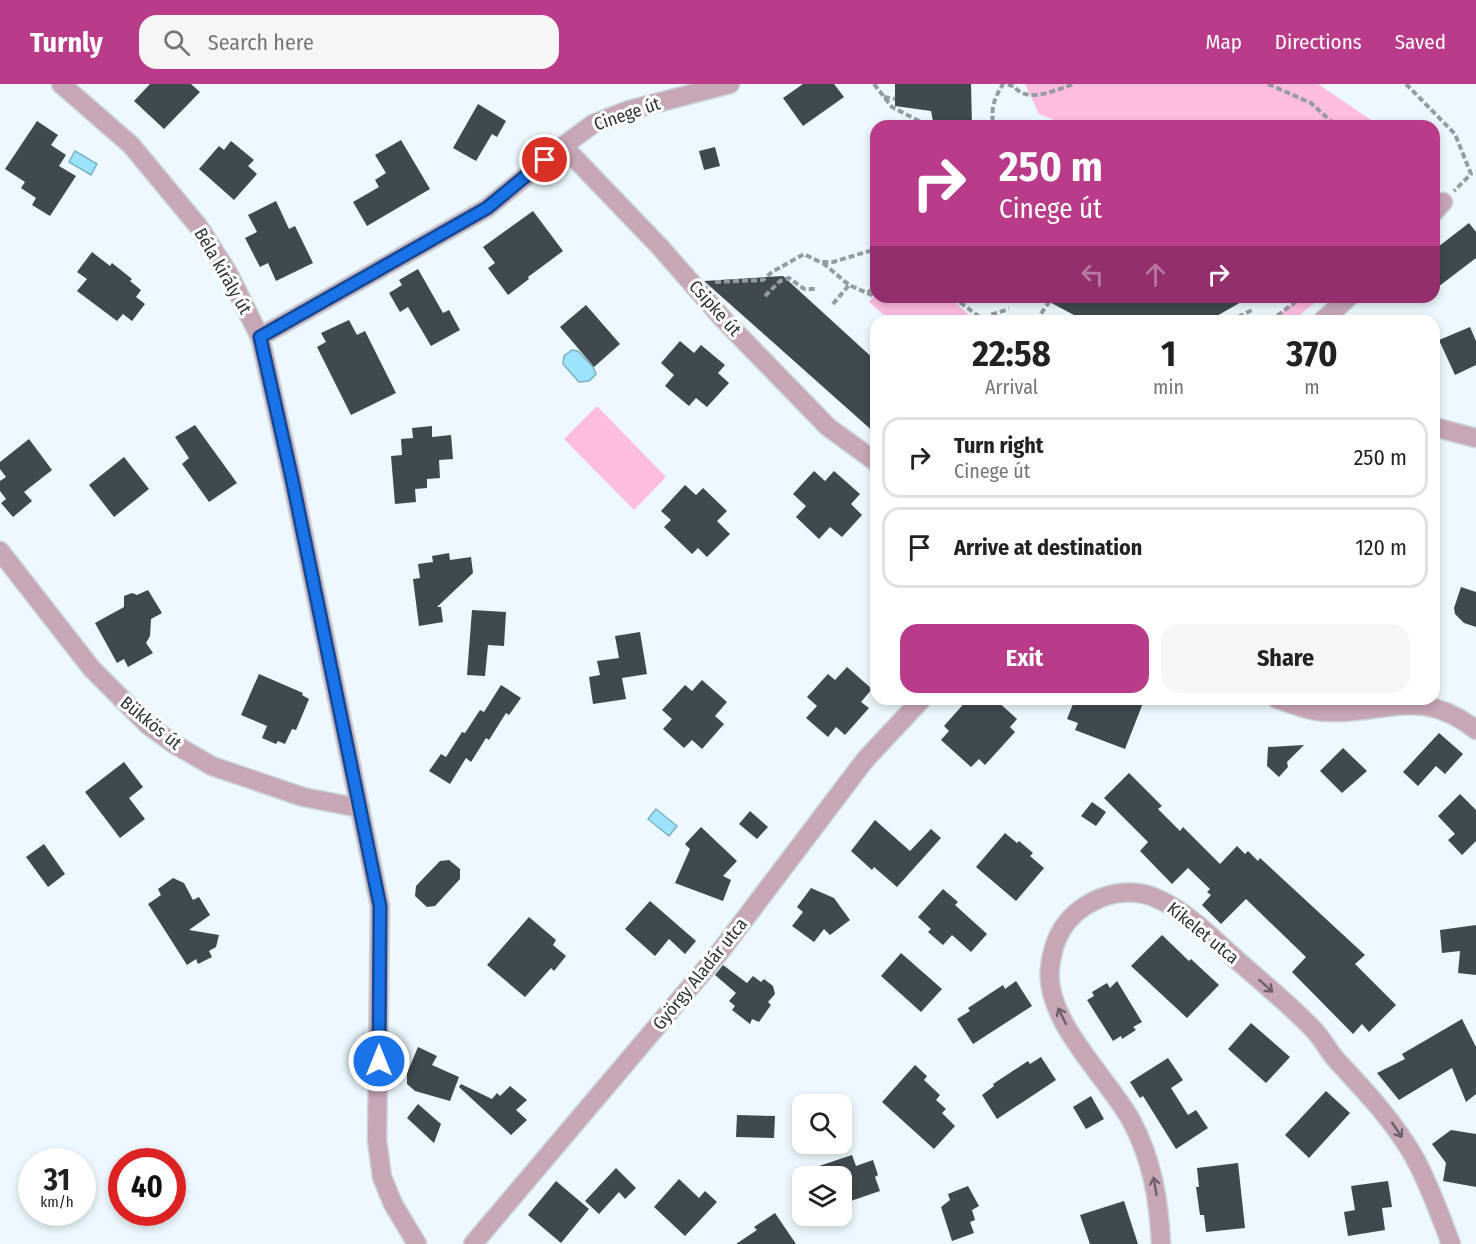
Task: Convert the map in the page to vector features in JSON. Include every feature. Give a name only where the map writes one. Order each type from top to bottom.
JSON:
[{"type":"street","name":"Béla király út","points":[[61,84],[131,145],[199,227],[228,273],[260,337],[292,479],[380,906],[377,1140],[382,1177],[393,1203],[417,1244]]},
{"type":"street","name":"Cinege út","points":[[260,337],[487,208],[593,124],[620,114],[730,84]]},
{"type":"street","name":"Csipke út","points":[[563,146],[664,251],[724,320],[828,427],[870,458]]},
{"type":"street","points":[[1329,315],[1342,303]]},
{"type":"street","points":[[1440,429],[1476,438]]},
{"type":"street","name":"Bükkös út","points":[[0,551],[92,669],[148,725],[174,744],[212,766],[303,797],[360,808]]},
{"type":"street","name":"György Aladár utca","points":[[473,1244],[719,953],[865,760],[916,705]]},
{"type":"street","points":[[1292,705],[1305,710],[1330,712],[1394,705],[1421,705],[1445,710],[1461,718],[1476,730]]},
{"type":"street","name":"Kikelet utca","points":[[1161,1244],[1160,1214],[1153,1174],[1143,1146],[1130,1119],[1082,1052],[1052,996],[1050,971],[1054,945],[1065,922],[1079,908],[1098,898],[1116,893],[1140,893],[1175,908],[1314,1029],[1340,1065],[1359,1082],[1384,1112],[1414,1157],[1451,1244]]},
{"type":"path","points":[[874,84],[892,107],[917,120]]},
{"type":"path","points":[[993,120],[991,111],[993,100],[1003,84],[1015,85],[1018,93],[1030,96],[1074,84]]},
{"type":"path","points":[[1269,84],[1311,103],[1329,120]]},
{"type":"path","points":[[1406,84],[1455,134],[1471,174]]},
{"type":"path","points":[[883,97],[895,99]]},
{"type":"path","points":[[823,262],[846,259],[870,251]]},
{"type":"path","points":[[712,282],[763,280],[772,272],[804,254],[823,262],[849,285],[868,293]]},
{"type":"path","points":[[765,296],[780,281],[789,278],[804,289],[817,289]]},
{"type":"path","points":[[833,304],[849,285]]},
{"type":"path","points":[[961,303],[977,315]]},
{"type":"path","points":[[1278,315],[1294,303]]},
{"type":"path","points":[[990,315],[1010,309]]},
{"type":"path","points":[[1242,315],[1252,310]]},
{"type":"shaded area","points":[[1025,84],[1318,84],[1371,120],[1054,120],[1039,114]]},
{"type":"shaded area","points":[[870,303],[956,303],[969,315],[884,315]]},
{"type":"shaded area","points":[[1294,303],[1315,303],[1301,315],[1277,315]]},
{"type":"shaded area","points":[[597,406],[666,477],[634,510],[564,439]]},
{"type":"water","points":[[75,151],[97,164],[91,175],[69,162]]},
{"type":"water","points":[[572,350],[578,351],[593,367],[596,374],[589,381],[579,382],[563,364],[564,356]]},
{"type":"water","points":[[656,809],[677,826],[669,836],[648,819]]},
{"type":"building","points":[[150,84],[191,84],[200,92],[164,129],[134,101]]},
{"type":"building","points":[[803,84],[834,84],[844,97],[803,126],[783,98]]},
{"type":"building","points":[[895,84],[971,84],[972,120],[933,120],[931,111],[895,106]]},
{"type":"building","points":[[478,104],[506,121],[497,137],[492,134],[476,161],[453,148]]},
{"type":"building","points":[[37,121],[58,135],[51,145],[66,155],[59,166],[76,176],[50,216],[32,205],[36,198],[21,188],[25,182],[5,169]]},
{"type":"building","points":[[401,140],[430,189],[367,226],[353,202],[379,187],[375,180],[386,173],[375,155]]},
{"type":"building","points":[[231,141],[254,160],[248,166],[257,174],[234,200],[199,169],[219,146],[224,150]]},
{"type":"building","points":[[715,147],[720,166],[704,170],[699,151]]},
{"type":"building","points":[[276,201],[289,229],[295,226],[313,263],[276,281],[268,263],[260,267],[245,238],[257,232],[248,215]]},
{"type":"building","points":[[533,211],[563,251],[508,295],[488,268],[495,263],[483,247]]},
{"type":"building","points":[[1469,223],[1476,232],[1476,258],[1440,285],[1440,245]]},
{"type":"building","points":[[92,252],[110,266],[112,263],[132,279],[130,281],[141,290],[136,297],[145,304],[132,321],[123,314],[117,321],[77,291],[87,279],[77,272]]},
{"type":"building","points":[[418,269],[443,313],[449,310],[460,330],[431,346],[408,307],[400,312],[389,293],[402,285],[399,280]]},
{"type":"building","points":[[783,276],[870,356],[870,429],[704,281]]},
{"type":"building","points":[[1051,303],[1240,303],[1218,315],[1074,315]]},
{"type":"building","points":[[586,305],[620,344],[594,367],[560,327]]},
{"type":"building","points":[[349,320],[357,335],[365,331],[396,393],[351,415],[317,347],[326,342],[321,333]]},
{"type":"building","points":[[1470,327],[1476,341],[1476,365],[1455,375],[1440,340]]},
{"type":"building","points":[[680,341],[694,353],[701,345],[725,365],[718,373],[729,383],[707,407],[696,398],[689,406],[665,386],[674,375],[661,363]]},
{"type":"building","points":[[195,425],[237,483],[209,502],[182,464],[189,458],[175,437]]},
{"type":"building","points":[[432,426],[432,437],[451,435],[453,459],[439,460],[440,478],[427,479],[427,488],[415,489],[416,502],[395,504],[391,456],[402,455],[401,439],[413,438],[412,428]]},
{"type":"building","points":[[29,439],[52,470],[24,492],[32,501],[13,517],[1,503],[6,499],[0,491],[0,481],[6,477],[0,469],[0,462]]},
{"type":"building","points":[[124,457],[149,489],[114,517],[89,485]]},
{"type":"building","points":[[814,471],[825,481],[834,471],[860,494],[851,504],[862,515],[842,537],[830,527],[819,539],[796,517],[806,506],[793,494]]},
{"type":"building","points":[[685,485],[696,495],[703,488],[727,511],[717,521],[730,534],[707,557],[698,548],[692,554],[664,527],[671,520],[661,511]]},
{"type":"building","points":[[449,553],[450,560],[471,557],[473,573],[437,607],[441,607],[443,622],[419,626],[413,579],[420,578],[418,564],[433,562],[432,556]]},
{"type":"building","points":[[1461,587],[1476,592],[1476,627],[1464,623],[1455,614],[1454,608]]},
{"type":"building","points":[[148,590],[162,613],[151,619],[150,636],[146,643],[153,653],[128,667],[124,659],[117,663],[95,623],[124,607],[124,596],[132,593],[137,595]]},
{"type":"building","points":[[472,610],[506,612],[504,646],[488,645],[485,676],[467,675]]},
{"type":"building","points":[[640,632],[647,674],[622,678],[626,699],[593,704],[589,677],[600,675],[597,661],[619,658],[615,636]]},
{"type":"building","points":[[847,667],[870,687],[870,691],[861,702],[869,708],[845,735],[836,727],[828,737],[806,718],[817,706],[807,697],[828,674],[835,680]]},
{"type":"building","points":[[259,674],[303,693],[302,695],[309,699],[296,730],[292,729],[285,744],[278,741],[276,744],[262,738],[267,726],[241,715]]},
{"type":"building","points":[[702,680],[727,702],[715,716],[724,724],[702,749],[692,740],[684,748],[663,729],[672,719],[662,710],[685,685],[692,691]]},
{"type":"building","points":[[501,685],[521,698],[509,715],[506,713],[489,740],[486,738],[471,762],[466,758],[450,784],[429,771],[441,754],[446,757],[480,710],[484,712]]},
{"type":"building","points":[[963,705],[1002,705],[1017,719],[1010,727],[1015,732],[985,765],[979,759],[971,767],[941,740],[949,731],[944,726]]},
{"type":"building","points":[[1073,705],[1142,705],[1125,749],[1075,730],[1078,723],[1067,719]]},
{"type":"building","points":[[1439,733],[1463,754],[1445,774],[1436,766],[1418,786],[1403,772]]},
{"type":"building","points":[[1304,745],[1287,762],[1288,767],[1279,777],[1267,766],[1268,747]]},
{"type":"building","points":[[1343,748],[1367,771],[1342,793],[1320,771]]},
{"type":"building","points":[[124,762],[143,787],[129,798],[145,819],[120,838],[85,792]]},
{"type":"building","points":[[1129,773],[1162,806],[1158,809],[1180,831],[1183,827],[1220,864],[1237,846],[1245,854],[1248,851],[1258,861],[1260,858],[1365,955],[1355,964],[1396,1005],[1369,1032],[1362,1024],[1353,1034],[1292,972],[1306,957],[1246,899],[1221,924],[1202,905],[1211,895],[1207,892],[1210,889],[1188,868],[1172,884],[1140,851],[1148,842],[1104,798]]},
{"type":"building","points":[[1460,794],[1476,810],[1476,841],[1462,855],[1448,840],[1455,834],[1438,816]]},
{"type":"building","points":[[1092,802],[1106,812],[1096,826],[1081,816]]},
{"type":"building","points":[[750,811],[768,827],[757,839],[739,824]]},
{"type":"building","points":[[875,820],[910,851],[931,829],[941,838],[897,887],[874,867],[872,870],[851,851]]},
{"type":"building","points":[[701,827],[737,861],[723,876],[731,880],[723,901],[675,883],[690,849],[685,844]]},
{"type":"building","points":[[1005,833],[1033,853],[1030,856],[1044,868],[1016,901],[976,867]]},
{"type":"building","points":[[44,844],[65,874],[48,887],[26,857]]},
{"type":"building","points":[[449,860],[460,869],[460,879],[435,906],[427,907],[415,896],[416,886],[440,861]]},
{"type":"building","points":[[173,878],[184,883],[193,900],[199,897],[210,915],[189,930],[219,935],[216,947],[209,951],[212,957],[198,964],[196,959],[187,965],[148,904],[161,895],[158,889]]},
{"type":"building","points":[[811,888],[834,898],[850,920],[830,935],[824,929],[814,942],[792,926],[803,912],[797,907]]},
{"type":"building","points":[[943,889],[958,902],[955,905],[987,934],[971,952],[952,935],[943,945],[928,932],[931,929],[918,917]]},
{"type":"building","points":[[650,901],[696,941],[685,954],[669,939],[655,956],[625,929]]},
{"type":"building","points":[[529,917],[556,940],[553,945],[566,956],[554,971],[551,968],[525,997],[487,965]]},
{"type":"building","points":[[1476,925],[1476,975],[1458,973],[1460,951],[1442,953],[1440,930]]},
{"type":"building","points":[[1162,935],[1219,985],[1187,1018],[1131,966]]},
{"type":"building","points":[[901,953],[942,989],[921,1012],[881,976]]},
{"type":"building","points":[[723,965],[747,983],[753,976],[761,982],[764,979],[773,986],[775,994],[768,1002],[771,1005],[759,1022],[752,1019],[750,1024],[732,1010],[735,1006],[729,1001],[736,993],[715,975]]},
{"type":"building","points":[[1016,981],[1032,1006],[973,1044],[957,1019],[970,1011],[968,1008],[1003,985],[1005,989]]},
{"type":"building","points":[[1117,981],[1142,1022],[1133,1027],[1136,1030],[1122,1039],[1121,1036],[1113,1041],[1087,1000],[1094,996],[1092,992],[1107,983],[1110,988]]},
{"type":"building","points":[[1462,1019],[1476,1047],[1476,1094],[1466,1102],[1452,1068],[1399,1100],[1377,1073],[1405,1059],[1402,1054]]},
{"type":"building","points":[[1251,1023],[1290,1057],[1266,1083],[1228,1049]]},
{"type":"building","points":[[418,1047],[437,1056],[432,1065],[459,1077],[450,1101],[415,1091],[407,1084],[407,1073]]},
{"type":"building","points":[[1041,1057],[1056,1080],[997,1119],[982,1095],[994,1086],[993,1084],[1028,1061],[1030,1064]]},
{"type":"building","points":[[1168,1058],[1183,1080],[1171,1088],[1188,1115],[1196,1110],[1208,1128],[1176,1149],[1143,1096],[1140,1098],[1130,1082]]},
{"type":"building","points":[[915,1065],[927,1076],[924,1080],[940,1095],[936,1100],[946,1109],[942,1113],[955,1126],[934,1149],[882,1102]]},
{"type":"building","points":[[461,1084],[492,1099],[497,1093],[500,1096],[510,1086],[527,1100],[516,1110],[527,1120],[511,1135],[459,1087]]},
{"type":"building","points":[[1326,1091],[1350,1113],[1309,1158],[1285,1135]]},
{"type":"building","points":[[1091,1096],[1104,1119],[1086,1129],[1073,1107]]},
{"type":"building","points":[[418,1104],[441,1124],[434,1143],[407,1118]]},
{"type":"building","points":[[737,1115],[775,1116],[774,1138],[736,1137]]},
{"type":"building","points":[[1451,1130],[1476,1134],[1476,1187],[1443,1181],[1446,1163],[1432,1144]]},
{"type":"building","points":[[852,1155],[856,1166],[873,1160],[880,1191],[852,1201],[852,1166],[819,1166]]},
{"type":"building","points":[[1238,1163],[1245,1228],[1206,1232],[1204,1215],[1200,1215],[1196,1187],[1199,1187],[1197,1168]]},
{"type":"building","points":[[616,1168],[636,1188],[625,1199],[619,1192],[599,1214],[585,1201]]},
{"type":"building","points":[[679,1179],[699,1198],[705,1191],[717,1202],[685,1236],[654,1207]]},
{"type":"building","points":[[556,1181],[589,1209],[561,1243],[528,1215]]},
{"type":"building","points":[[1388,1181],[1392,1207],[1382,1208],[1385,1230],[1348,1236],[1344,1212],[1355,1210],[1351,1186]]},
{"type":"building","points":[[968,1186],[979,1206],[972,1210],[975,1220],[970,1222],[974,1233],[952,1241],[941,1207],[950,1200],[948,1194]]},
{"type":"building","points":[[1124,1201],[1138,1244],[1090,1244],[1080,1215]]},
{"type":"building","points":[[775,1213],[796,1244],[736,1244],[757,1230],[754,1227]]},
{"type":"route","points":[[379,1061],[380,906],[292,479],[260,337],[487,208],[545,160]]}]
